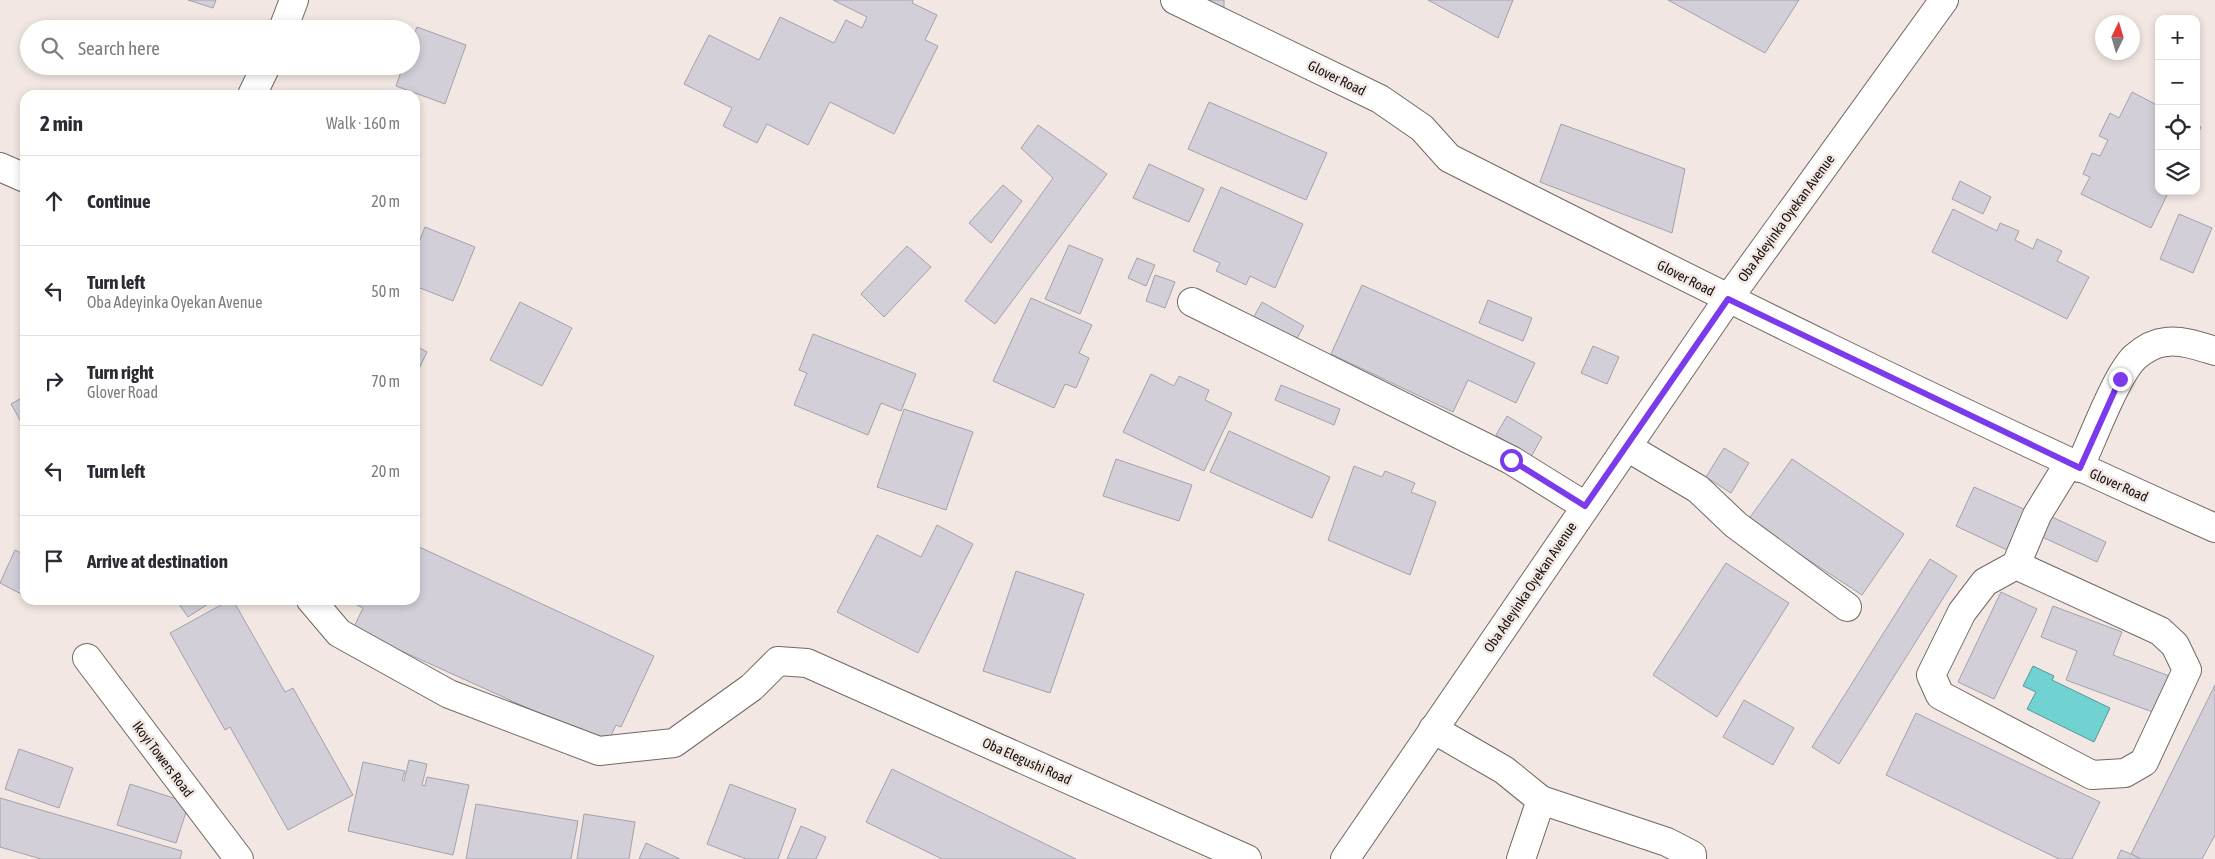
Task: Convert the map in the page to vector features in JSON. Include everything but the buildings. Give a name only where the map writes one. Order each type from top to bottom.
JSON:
[{"type":"street","points":[[286,20],[294,0]]},
{"type":"street","name":"Glover Road","points":[[1175,0],[1380,98],[1422,128],[1449,158],[1728,299],[2074,465],[2215,528]]},
{"type":"street","name":"Oba Adeyinka Oyekan Avenue","points":[[1345,859],[1728,299],[1944,0]]},
{"type":"street","points":[[254,90],[262,75]]},
{"type":"street","points":[[0,167],[20,176]]},
{"type":"street","points":[[1192,302],[1511,460],[1585,506]]},
{"type":"street","points":[[2016,565],[2160,630],[2176,645],[2187,670],[2144,762],[2124,773],[2092,775],[1940,695],[1931,675],[1962,612],[1985,582],[2016,565],[2037,515],[2074,465],[2120,379],[2133,359],[2143,351],[2164,342],[2176,341],[2215,351]]},
{"type":"street","points":[[1627,447],[1698,489],[1736,525],[1847,607]]},
{"type":"street","name":"Oba Elegushi Road","points":[[315,605],[338,633],[449,694],[599,751],[674,743],[752,686],[778,661],[807,663],[1247,859]]},
{"type":"street","name":"Ikoyi Towers Road","points":[[87,658],[238,859]]},
{"type":"street","points":[[1433,729],[1504,770],[1541,800],[1667,842],[1692,855],[1692,859]]},
{"type":"street","points":[[1522,859],[1541,800]]},
{"type":"water","points":[[2033,666],[2054,676],[2052,680],[2110,708],[2094,742],[2027,709],[2036,692],[2023,686]]},
{"type":"route","points":[[1511,460],[1585,506],[1728,299],[2080,468],[2120,379]]}]
